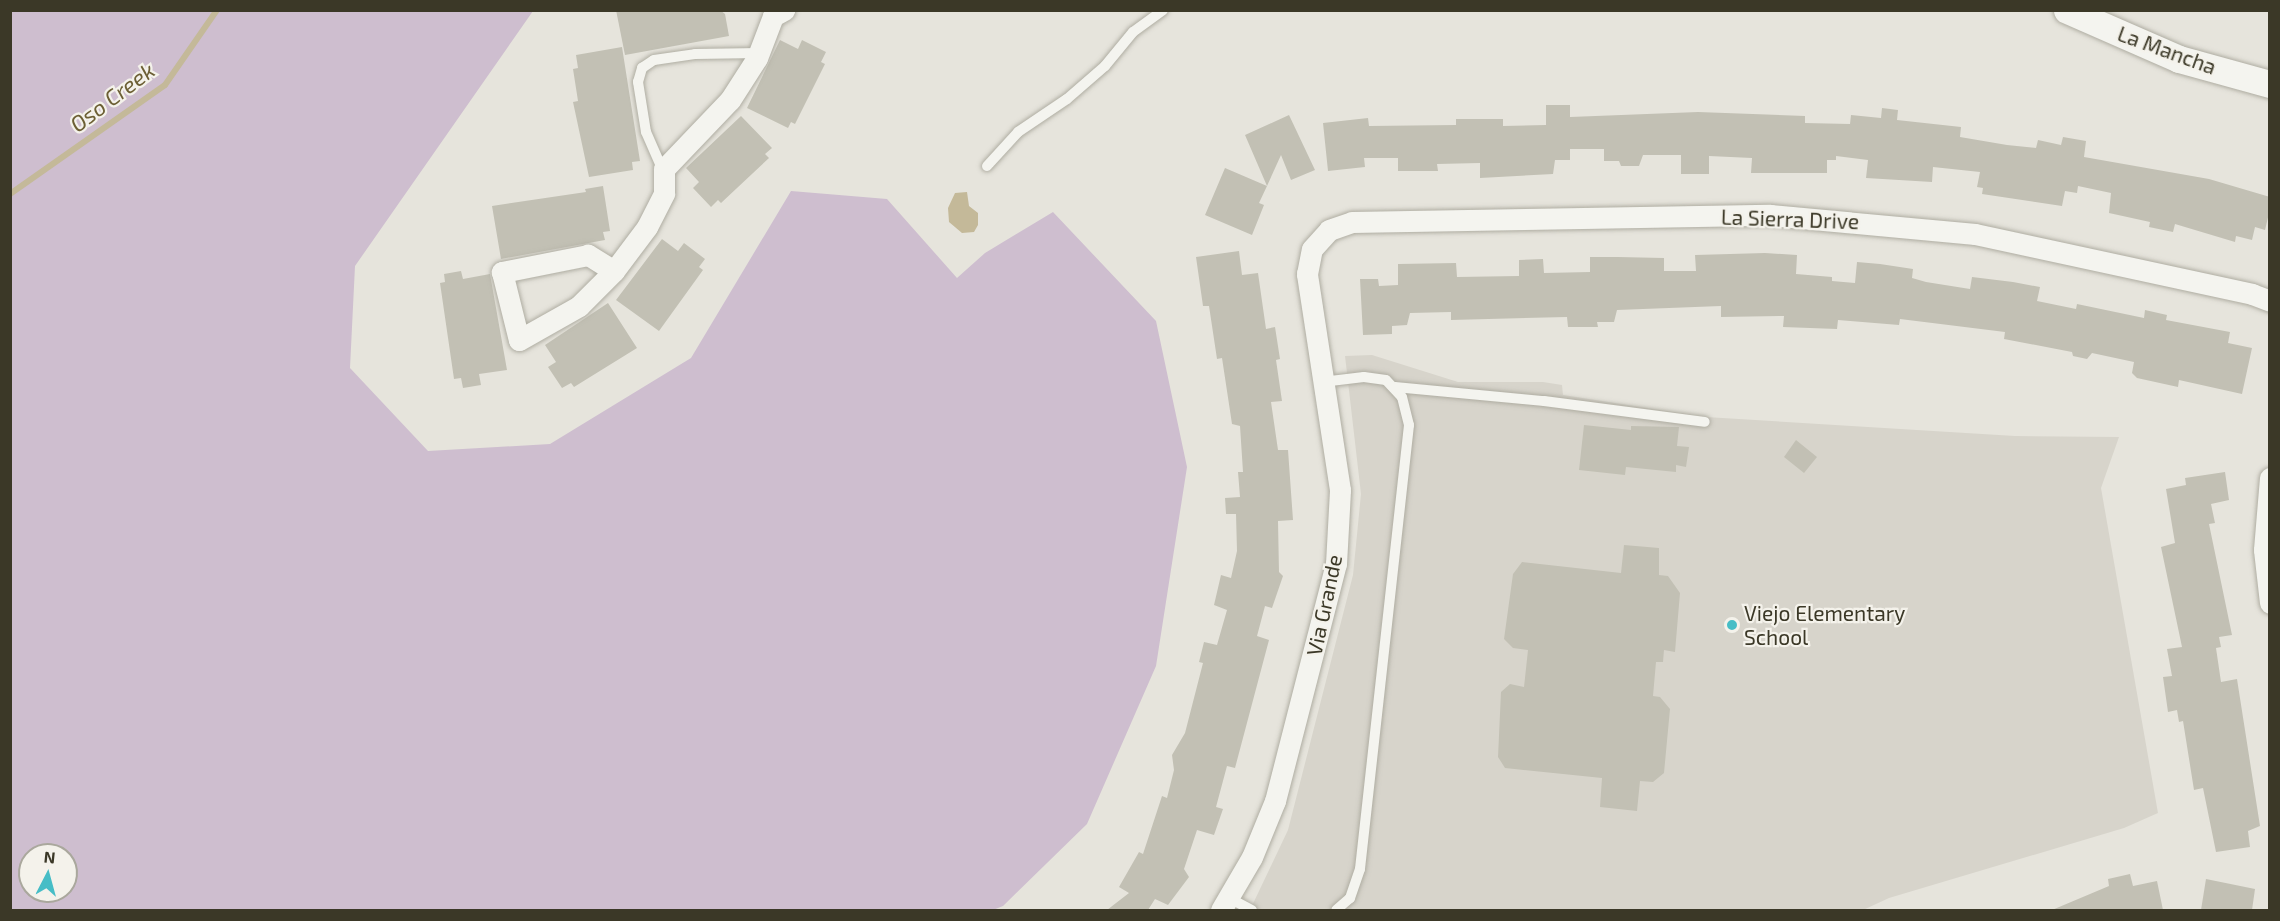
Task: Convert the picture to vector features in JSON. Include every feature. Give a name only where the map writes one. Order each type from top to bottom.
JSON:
[{"type":"street","points":[[614,271],[588,255],[502,272],[519,340],[579,306],[614,271],[647,227],[664,194],[664,169],[730,99],[759,53],[773,16],[784,10]]},
{"type":"street","name":"La Mancha","points":[[2067,10],[2179,59],[2270,84]]},
{"type":"street","name":"La Sierra Drive","points":[[1312,249],[1329,230],[1352,222],[1770,215],[1975,234],[2252,294],[2270,301]]},
{"type":"street","name":"Via Grande","points":[[1225,904],[1252,857],[1275,801],[1336,564],[1340,490],[1306,274],[1312,249]]},
{"type":"street","points":[[2270,478],[2264,550],[2270,603]]},
{"type":"lane","points":[[987,166],[1018,132],[1075,92],[1106,66],[1133,32],[1163,10]]},
{"type":"lane","points":[[664,174],[646,132],[638,82],[642,68],[654,60],[695,54],[759,53]]},
{"type":"lane","points":[[1322,382],[1376,378],[1395,387],[1544,401],[1705,422]]},
{"type":"lane","points":[[1336,910],[1350,898],[1360,869],[1409,425],[1407,410],[1395,387]]},
{"type":"lane","points":[[1225,904],[1252,910]]},
{"type":"shaded area","points":[[10,11],[533,11],[355,266],[350,368],[428,451],[550,444],[691,358],[791,191],[887,199],[957,278],[985,253],[1053,212],[1156,321],[1187,467],[1156,666],[1087,824],[1003,906],[993,910],[11,910]]},
{"type":"shaded area","points":[[967,192],[969,206],[978,213],[978,225],[974,232],[962,233],[949,222],[948,208],[955,193]]},
{"type":"shaded area","name":"Viejo Elementary School","points":[[1372,355],[1458,382],[1543,382],[1562,385],[1563,395],[1706,417],[2015,436],[2119,437],[2101,488],[2158,813],[2124,828],[1889,898],[1863,910],[1250,910],[1288,830],[1353,575],[1361,494],[1345,356]]},
{"type":"building","points":[[616,10],[720,10],[725,14],[729,36],[625,55]]},
{"type":"building","points":[[780,40],[798,49],[802,40],[826,52],[821,62],[825,64],[795,124],[791,122],[788,128],[747,108]]},
{"type":"building","points":[[622,47],[640,161],[632,162],[633,170],[589,177],[573,102],[578,101],[573,69],[578,68],[576,55]]},
{"type":"building","points":[[1546,105],[1570,105],[1570,117],[1698,112],[1805,116],[1805,123],[1850,124],[1851,115],[1881,118],[1882,108],[1898,110],[1897,120],[1961,127],[1960,137],[2007,145],[2036,148],[2038,140],[2061,145],[2063,137],[2086,141],[2084,157],[2209,179],[2270,197],[2270,209],[2265,230],[2255,227],[2252,240],[2236,236],[2235,242],[2175,224],[2173,232],[2149,227],[2150,222],[2109,213],[2111,193],[2078,186],[2077,193],[2065,191],[2062,206],[1982,194],[1983,188],[1977,187],[1980,172],[1933,167],[1932,182],[1866,178],[1868,160],[1836,156],[1836,160],[1827,160],[1827,173],[1751,173],[1752,158],[1709,156],[1709,174],[1681,174],[1681,155],[1643,155],[1639,166],[1621,166],[1619,161],[1604,161],[1604,149],[1570,149],[1570,160],[1555,160],[1553,174],[1480,178],[1480,163],[1437,164],[1438,171],[1398,171],[1398,158],[1364,158],[1365,167],[1328,171],[1323,123],[1368,118],[1369,126],[1456,125],[1456,119],[1503,119],[1503,126],[1546,125]]},
{"type":"building","points":[[1289,115],[1315,170],[1291,180],[1281,155],[1267,186],[1245,135]]},
{"type":"building","points":[[741,116],[772,148],[765,154],[769,158],[721,203],[718,200],[711,207],[693,188],[699,182],[686,168]]},
{"type":"building","points":[[1225,168],[1267,186],[1259,203],[1264,205],[1252,235],[1205,215]]},
{"type":"building","points":[[603,186],[610,231],[603,232],[605,240],[501,259],[492,206],[586,192],[585,189]]},
{"type":"building","points":[[662,239],[678,251],[684,243],[705,259],[699,267],[703,270],[659,331],[616,300]]},
{"type":"building","points":[[1239,251],[1242,275],[1258,273],[1266,329],[1275,327],[1280,359],[1276,360],[1282,401],[1271,402],[1278,450],[1288,450],[1293,520],[1278,521],[1279,572],[1283,576],[1272,608],[1265,606],[1257,636],[1269,640],[1235,768],[1227,766],[1216,807],[1223,809],[1214,835],[1197,830],[1184,869],[1189,877],[1168,905],[1155,899],[1148,910],[1107,910],[1129,893],[1119,887],[1139,852],[1143,854],[1162,796],[1167,798],[1174,770],[1172,755],[1185,733],[1203,663],[1199,662],[1204,642],[1217,645],[1227,610],[1214,605],[1221,575],[1231,578],[1237,551],[1236,514],[1226,514],[1225,498],[1240,497],[1238,472],[1243,472],[1240,426],[1232,424],[1222,358],[1217,359],[1209,306],[1203,306],[1196,257]]},
{"type":"building","points":[[1765,253],[1797,255],[1796,274],[1832,277],[1832,281],[1855,283],[1857,262],[1880,264],[1913,269],[1912,278],[1926,282],[1970,289],[1972,277],[2013,282],[2040,287],[2037,301],[2076,309],[2077,304],[2144,318],[2145,310],[2167,315],[2166,320],[2230,332],[2228,343],[2252,348],[2242,394],[2179,380],[2178,387],[2137,378],[2132,373],[2134,362],[2092,353],[2087,359],[2073,356],[2072,352],[2004,339],[2005,332],[1900,319],[1899,325],[1838,320],[1837,329],[1783,327],[1784,316],[1721,317],[1721,306],[1617,310],[1614,322],[1597,322],[1598,327],[1568,327],[1567,317],[1451,320],[1451,312],[1410,313],[1407,325],[1392,326],[1392,334],[1363,335],[1360,279],[1378,279],[1379,286],[1398,285],[1398,264],[1456,263],[1457,277],[1519,276],[1519,260],[1543,259],[1544,273],[1590,272],[1590,257],[1664,258],[1664,271],[1696,271],[1695,255]]},
{"type":"building","points":[[461,271],[463,279],[490,274],[507,370],[479,374],[481,385],[463,388],[461,378],[454,379],[440,283],[445,282],[444,274]]},
{"type":"building","points":[[608,303],[637,348],[574,387],[571,383],[562,388],[548,367],[556,362],[545,345]]},
{"type":"building","points":[[1584,425],[1631,430],[1631,426],[1679,427],[1677,446],[1689,447],[1686,467],[1676,465],[1676,472],[1626,467],[1625,475],[1579,470]]},
{"type":"building","points":[[1796,440],[1817,457],[1804,473],[1784,457]]},
{"type":"building","points":[[2225,472],[2229,500],[2211,504],[2215,523],[2209,524],[2232,635],[2219,637],[2221,647],[2216,648],[2221,682],[2237,679],[2260,826],[2248,831],[2250,847],[2216,852],[2203,788],[2194,790],[2183,721],[2179,722],[2177,710],[2168,712],[2163,677],[2172,676],[2167,649],[2182,647],[2161,547],[2175,543],[2166,489],[2186,485],[2185,478]]},
{"type":"building","points":[[1624,545],[1659,548],[1659,575],[1668,576],[1680,593],[1675,652],[1664,650],[1663,662],[1656,662],[1653,696],[1660,697],[1670,709],[1664,773],[1653,782],[1640,781],[1637,811],[1600,807],[1602,778],[1505,768],[1498,757],[1501,692],[1510,684],[1524,687],[1528,650],[1513,648],[1504,639],[1513,574],[1522,562],[1621,573]]},
{"type":"building","points":[[2130,874],[2133,886],[2157,881],[2163,910],[2052,910],[2109,886],[2108,879]]},
{"type":"building","points":[[2206,879],[2255,889],[2252,910],[2201,910]]},
{"type":"waterway","name":"Oso Creek","points":[[10,194],[165,85],[217,10]]},
{"type":"place","name":"Viejo Elementary School","points":[[1732,625]]}]
